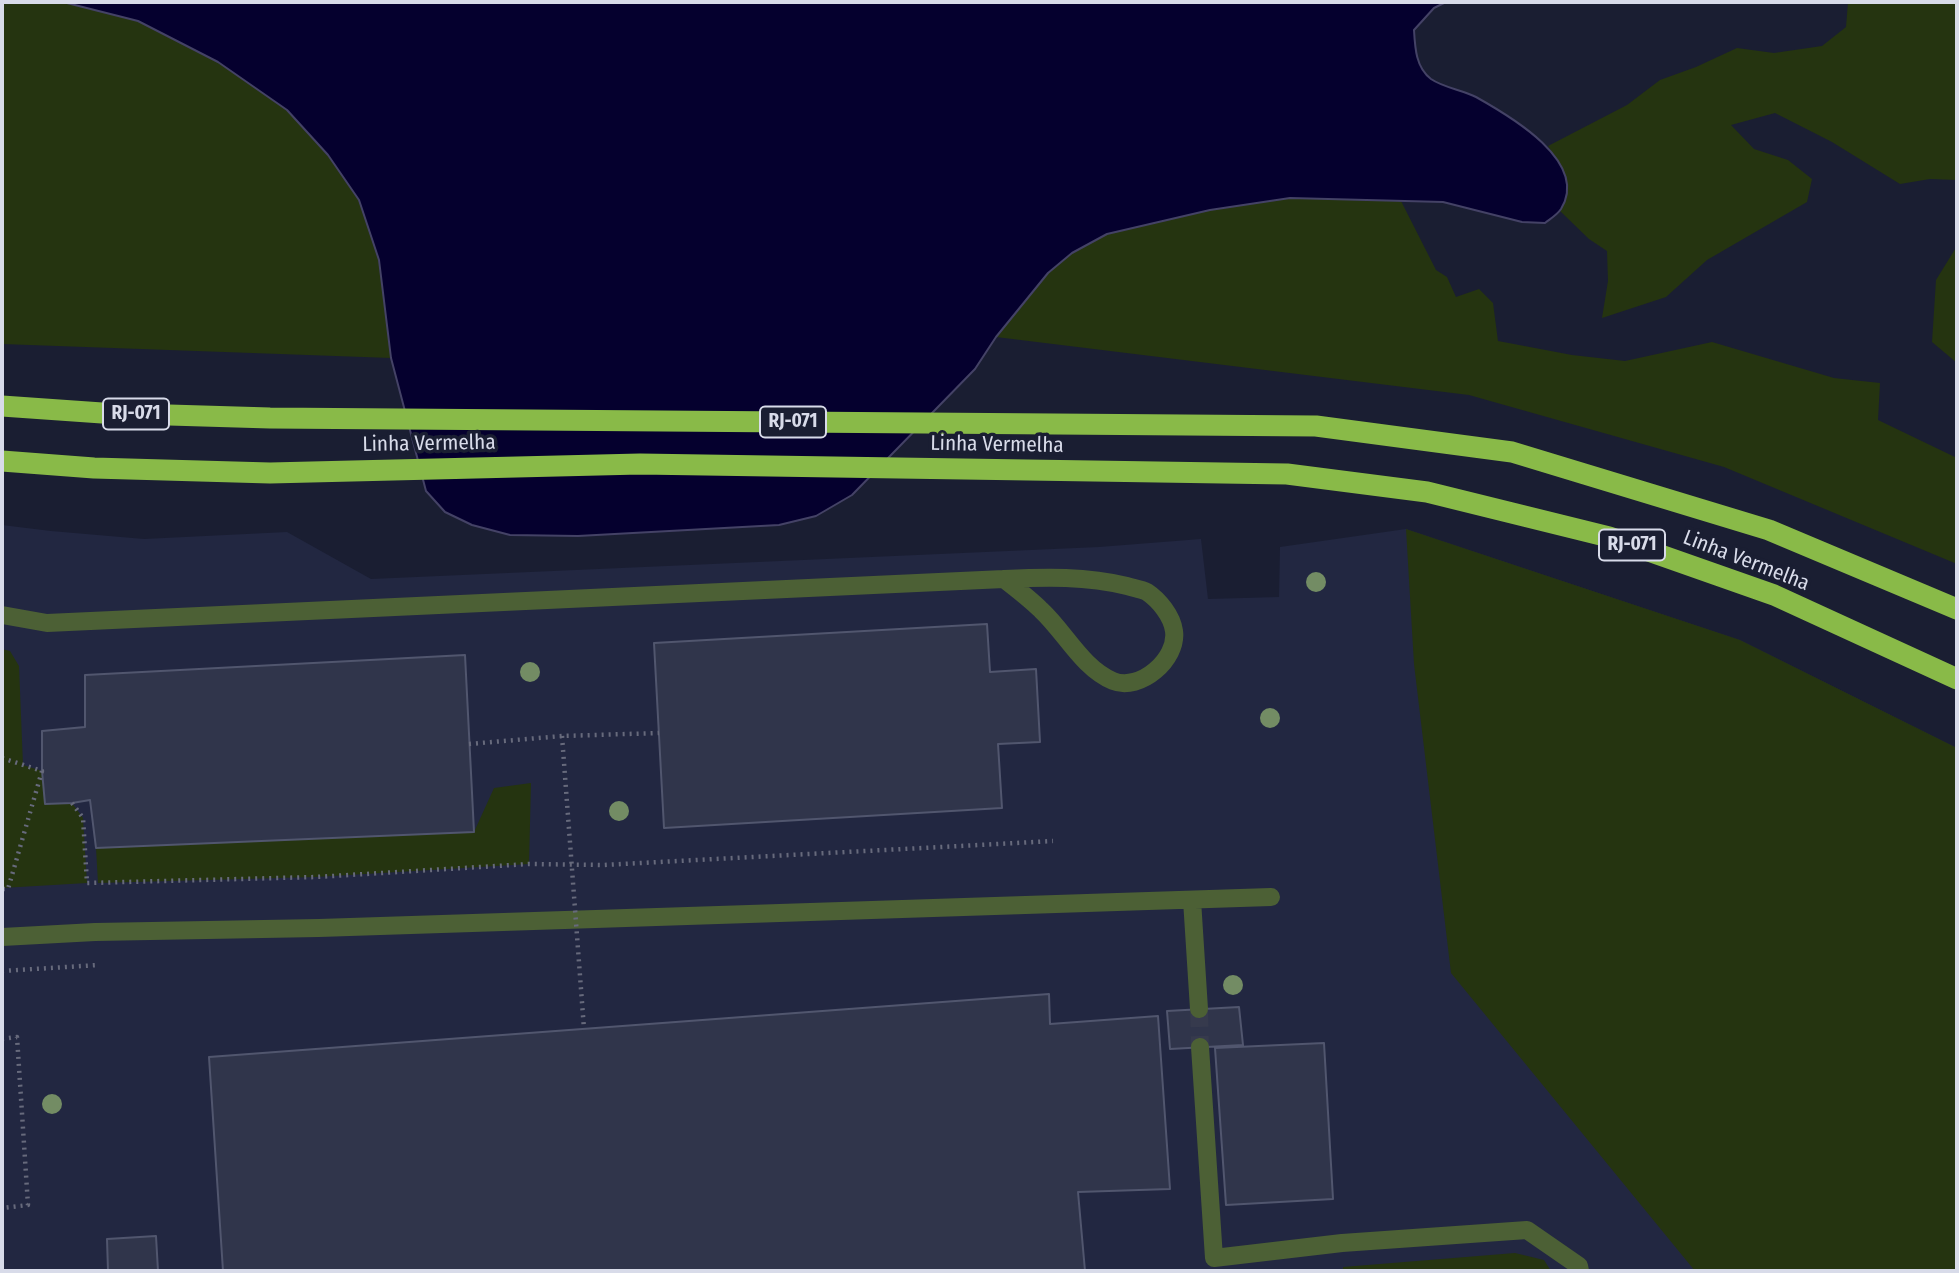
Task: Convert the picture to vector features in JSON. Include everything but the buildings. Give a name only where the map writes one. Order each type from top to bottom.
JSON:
[{"type":"highway","name":"Linha Vermelha","points":[[2,406],[102,413],[270,418],[1317,426],[1512,452],[1769,530],[1957,609]]},
{"type":"highway","name":"Linha Vermelha","points":[[2,461],[94,468],[270,473],[640,464],[1287,474],[1427,492],[1609,537],[1774,595],[1957,679]]},
{"type":"lane","points":[[2,615],[47,623],[1004,579],[1055,577],[1108,581],[1145,591],[1160,603],[1168,614],[1174,630],[1173,645],[1164,660],[1150,674],[1134,682],[1116,682],[1101,675],[1090,665],[1042,611],[1004,579]]},
{"type":"lane","points":[[2,937],[1271,897]]},
{"type":"lane","points":[[1192,900],[1199,1009]]},
{"type":"lane","points":[[1200,1047],[1214,1258],[1342,1243],[1527,1230],[1579,1266],[1580,1271]]},
{"type":"path","points":[[469,744],[562,736],[659,733]]},
{"type":"path","points":[[562,736],[584,1029]]},
{"type":"path","points":[[2,758],[42,771],[8,889],[2,889]]},
{"type":"path","points":[[72,803],[83,818],[87,883],[316,877],[529,864],[603,865],[1053,841]]},
{"type":"path","points":[[2,971],[98,965]]},
{"type":"path","points":[[2,1039],[17,1038],[28,1205],[2,1208]]},
{"type":"shaded area","points":[[63,2],[1446,2],[1434,8],[1414,30],[1416,51],[1422,69],[1436,82],[1476,97],[1508,116],[1542,142],[1565,174],[1567,191],[1561,209],[1545,223],[1522,222],[1443,202],[1290,198],[1210,210],[1107,234],[1072,253],[1048,273],[996,337],[975,369],[852,495],[816,516],[779,525],[578,536],[510,535],[472,525],[445,512],[426,491],[391,358],[379,260],[359,200],[328,155],[287,110],[218,62],[138,21]]},
{"type":"shaded area","points":[[2,525],[144,539],[287,532],[371,579],[1099,547],[1201,539],[1208,599],[1279,597],[1280,547],[1406,529],[1740,640],[1957,748],[1957,1271],[2,1271]]},
{"type":"green space","points":[[2,2],[63,2],[138,21],[218,62],[287,110],[328,155],[359,200],[379,260],[391,358],[2,344]]},
{"type":"green space","points":[[1848,2],[1957,2],[1957,180],[1930,179],[1900,184],[1832,142],[1775,113],[1731,125],[1754,149],[1788,160],[1812,179],[1807,202],[1707,260],[1666,297],[1602,318],[1608,281],[1607,251],[1589,239],[1560,211],[1566,191],[1565,177],[1548,146],[1627,105],[1660,80],[1737,48],[1774,53],[1822,46],[1846,27]]},
{"type":"green space","points":[[1290,198],[1401,201],[1436,270],[1447,277],[1456,297],[1479,289],[1493,303],[1498,341],[1572,355],[1625,361],[1712,342],[1834,378],[1880,383],[1878,420],[1957,458],[1957,564],[1724,467],[1469,395],[996,337],[1048,273],[1072,253],[1107,234],[1210,210]]},
{"type":"green space","points":[[1957,246],[1957,363],[1932,342],[1936,280]]},
{"type":"green space","points":[[1406,529],[1740,640],[1957,748],[1957,1271],[1695,1271],[1451,973],[1414,664]]},
{"type":"green space","points":[[2,649],[10,651],[19,666],[23,765],[42,771],[46,804],[72,803],[83,818],[87,883],[2,888]]},
{"type":"green space","points":[[531,783],[529,864],[316,877],[98,883],[96,848],[474,832],[494,788]]},
{"type":"green space","points":[[1515,1253],[1544,1260],[1551,1271],[1343,1271],[1343,1267]]},
{"type":"tunnel","points":[[1199,1009],[1200,1047]]}]
